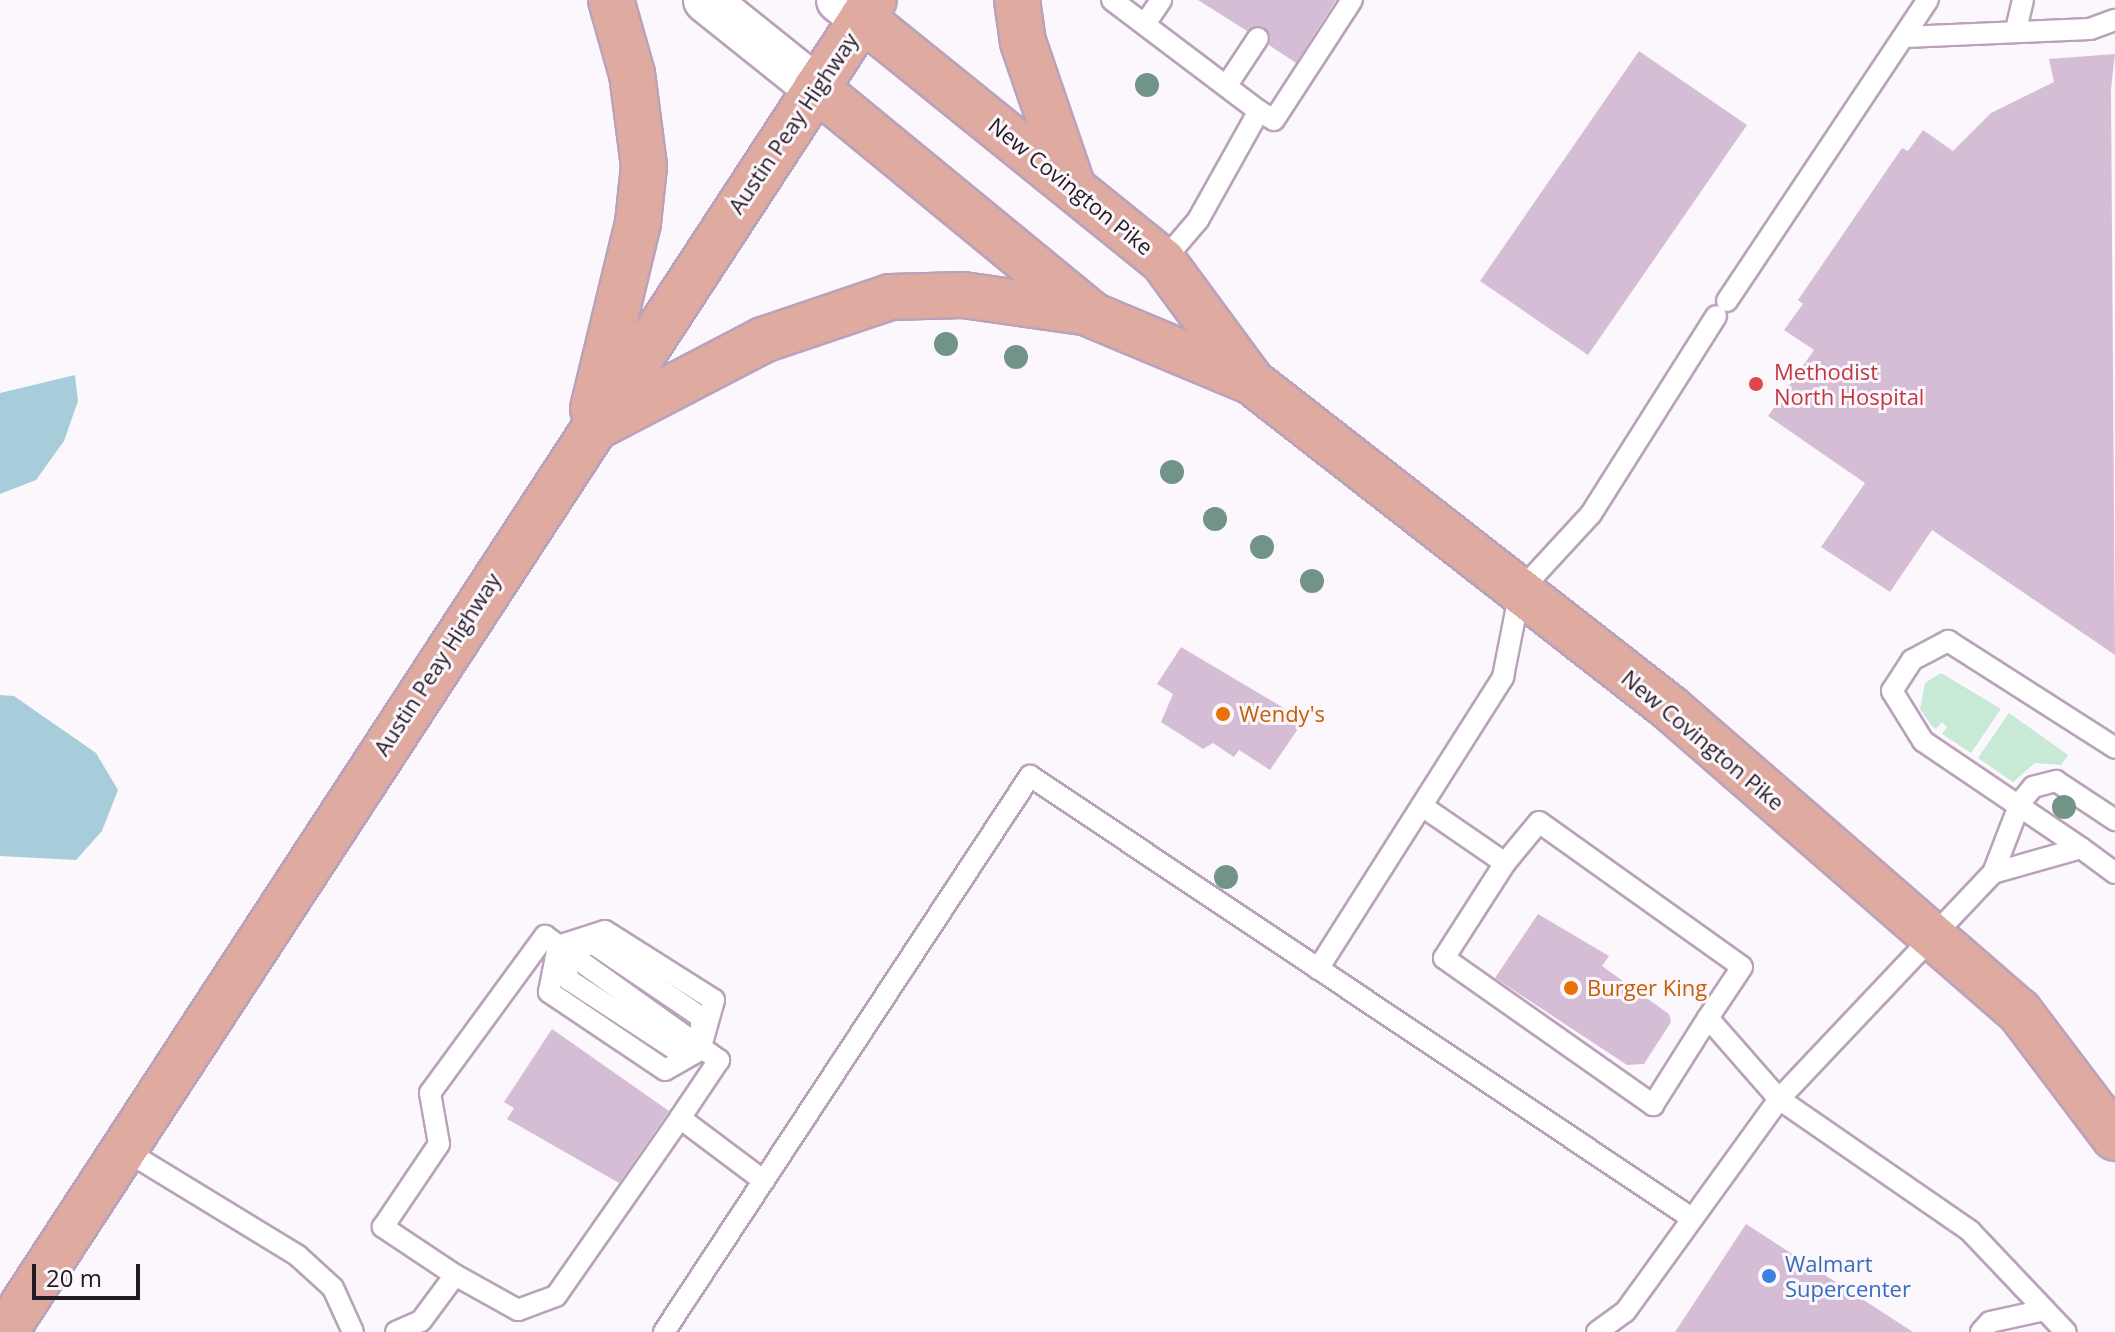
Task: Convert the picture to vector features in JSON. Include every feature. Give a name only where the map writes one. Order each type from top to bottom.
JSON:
[{"type":"main road","points":[[588,431],[638,223],[644,166],[635,87],[611,0]]},
{"type":"main road","points":[[706,0],[816,88]]},
{"type":"main road","points":[[1017,0],[1023,42],[1073,188]]},
{"type":"main road","name":"Austin Peay Highway","points":[[5,1332],[588,431],[816,88],[858,6]]},
{"type":"main road","name":"New Covington Pike","points":[[858,6],[1163,261],[1252,382]]},
{"type":"main road","name":"New Covington Pike","points":[[816,88],[1092,315],[1252,382],[1670,708],[2019,1011],[2115,1138]]},
{"type":"main road","points":[[588,431],[763,340],[890,297],[963,295],[1049,303],[1092,315]]},
{"type":"lane","points":[[1112,0],[1274,120],[1352,0]]},
{"type":"lane","points":[[1145,24],[1161,0]]},
{"type":"lane","points":[[1318,969],[1503,677],[1520,591],[1591,514],[1722,308],[1928,0]]},
{"type":"lane","points":[[2016,30],[2023,0]]},
{"type":"lane","points":[[1905,37],[2090,29],[2115,20]]},
{"type":"lane","points":[[1227,85],[1258,38]]},
{"type":"lane","points":[[1163,261],[1198,220],[1259,111]]},
{"type":"lane","points":[[2115,748],[1948,641],[1912,660],[1892,691],[1923,741],[2020,803],[2115,873]]},
{"type":"lane","points":[[664,1332],[1030,776],[1690,1217]]},
{"type":"lane","points":[[1597,1332],[1625,1312],[1690,1217],[1779,1099],[1993,873],[2020,803],[2041,780],[2056,781],[2115,820]]},
{"type":"lane","points":[[1422,806],[1505,863]]},
{"type":"lane","points":[[1539,822],[1742,967],[1653,1105],[1444,958],[1505,863],[1539,822]]},
{"type":"lane","points":[[1993,873],[2081,848]]},
{"type":"lane","points":[[605,931],[714,1000],[700,1050],[665,1070],[549,992],[558,946],[605,931]]},
{"type":"lane","points":[[545,936],[690,1035],[700,1050],[719,1060],[556,1296],[518,1310],[455,1275],[383,1227],[439,1144],[430,1093],[545,936]]},
{"type":"lane","points":[[1708,1018],[1779,1099],[1970,1231],[2066,1332]]},
{"type":"lane","points":[[680,1118],[764,1181]]},
{"type":"lane","points":[[123,1149],[298,1256],[333,1288],[353,1332]]},
{"type":"lane","points":[[396,1332],[421,1321],[455,1275]]},
{"type":"lane","points":[[1981,1332],[1990,1322],[2045,1310]]},
{"type":"green space","points":[[1941,673],[2001,709],[1971,753],[1942,734],[1947,727],[1942,722],[1936,729],[1931,725],[1920,709],[1925,683]]},
{"type":"green space","points":[[2009,713],[2068,755],[2061,765],[2035,763],[2013,782],[1978,758]]},
{"type":"water","points":[[75,375],[78,401],[64,441],[36,480],[0,494],[0,393]]},
{"type":"water","points":[[0,695],[14,696],[96,753],[118,790],[102,831],[76,860],[0,856]]},
{"type":"building","points":[[1198,0],[1336,0],[1296,63],[1269,45],[1264,27],[1247,31]]},
{"type":"building","points":[[1639,51],[1747,125],[1588,355],[1480,281]]},
{"type":"building","points":[[2115,54],[2111,89],[2115,655],[1932,530],[1890,592],[1821,547],[1865,483],[1768,416],[1814,350],[1784,330],[1803,304],[1798,300],[1902,148],[1908,151],[1923,130],[1953,151],[1991,113],[2054,82],[2049,59]]},
{"type":"building","points":[[1181,647],[1304,720],[1270,770],[1239,750],[1234,757],[1213,743],[1203,749],[1161,722],[1173,694],[1157,684]]},
{"type":"building","points":[[1538,914],[1609,956],[1602,966],[1669,1014],[1671,1022],[1644,1064],[1627,1065],[1495,978]]},
{"type":"building","points":[[552,1029],[669,1111],[619,1183],[507,1119],[514,1108],[504,1102]]},
{"type":"building","name":"Walmart Supercenter","points":[[1746,1224],[1913,1332],[1675,1332]]},
{"type":"place","name":"Methodist North Hospital","points":[[1756,384]]},
{"type":"place","name":"Wendy's","points":[[1223,714]]},
{"type":"place","name":"Burger King","points":[[1571,988]]},
{"type":"place","name":"Walmart Supercenter","points":[[1769,1276]]}]
